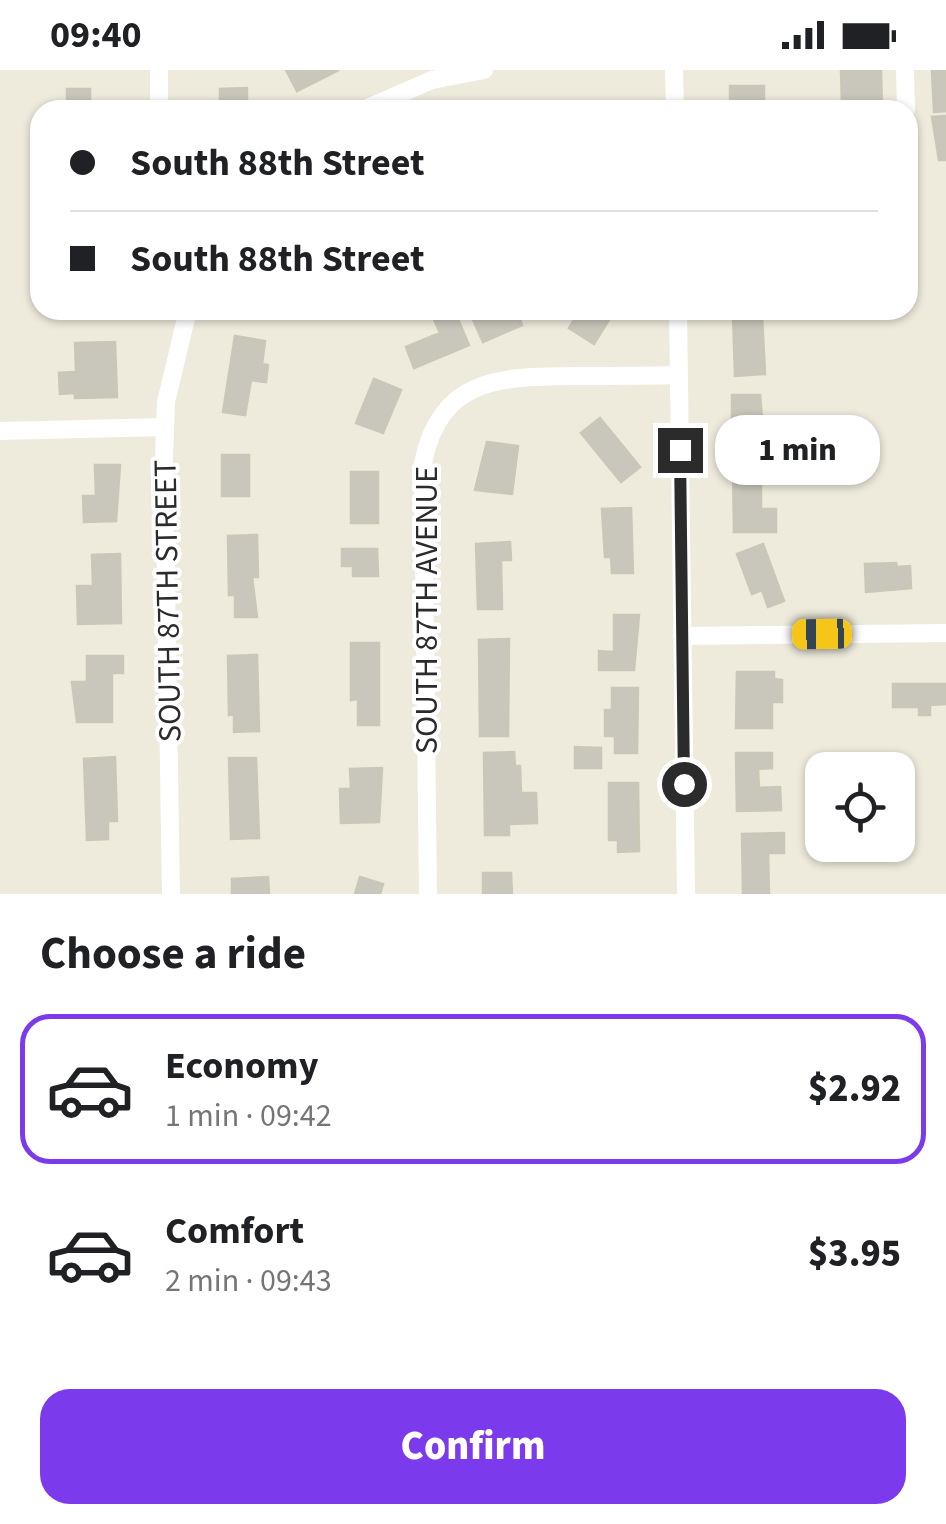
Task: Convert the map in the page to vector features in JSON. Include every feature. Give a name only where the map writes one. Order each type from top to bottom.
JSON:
[{"type":"street","points":[[159,70],[159,100]]},
{"type":"street","points":[[386,100],[432,80],[484,70]]},
{"type":"street","points":[[674,70],[675,100]]},
{"type":"street","points":[[905,70],[906,100]]},
{"type":"street","name":"SOUTH 87TH STREET","points":[[171,894],[166,427],[176,348],[185,320]]},
{"type":"street","points":[[678,320],[686,894]]},
{"type":"street","name":"SOUTH 87TH AVENUE","points":[[428,894],[422,462],[434,428],[454,401],[485,382],[515,376],[679,376]]},
{"type":"street","points":[[0,431],[166,427]]},
{"type":"street","points":[[682,636],[946,633]]},
{"type":"building","points":[[286,70],[339,70],[297,91]]},
{"type":"building","points":[[881,70],[882,100],[842,100],[841,71]]},
{"type":"building","points":[[932,70],[946,70],[946,111],[934,112]]},
{"type":"building","points":[[730,86],[764,86],[764,100],[730,100]]},
{"type":"building","points":[[247,88],[247,100],[220,100],[220,89]]},
{"type":"building","points":[[67,89],[90,89],[90,100],[67,100]]},
{"type":"building","points":[[946,116],[946,160],[939,160],[932,117]]},
{"type":"building","points":[[434,320],[458,320],[469,345],[414,368],[406,347],[440,333]]},
{"type":"building","points":[[473,320],[520,320],[522,325],[483,342]]},
{"type":"building","points":[[574,320],[609,320],[594,344],[569,328]]},
{"type":"building","points":[[733,320],[762,320],[765,374],[735,376]]},
{"type":"building","points":[[235,336],[265,341],[262,364],[268,365],[266,382],[251,380],[245,415],[223,412]]},
{"type":"building","points":[[115,342],[117,397],[75,398],[75,393],[60,394],[59,373],[76,372],[75,343]]},
{"type":"building","points":[[374,379],[401,390],[383,433],[356,423]]},
{"type":"building","points":[[732,395],[760,395],[765,452],[732,452]]},
{"type":"building","points":[[600,418],[640,467],[621,482],[581,433]]},
{"type":"building","points":[[487,442],[518,446],[512,494],[475,490]]},
{"type":"building","points":[[222,455],[249,455],[249,496],[222,496]]},
{"type":"building","points":[[95,465],[120,465],[116,521],[84,522],[83,496],[96,496]]},
{"type":"building","points":[[761,468],[761,509],[776,509],[776,532],[734,532],[733,469]]},
{"type":"building","points":[[351,472],[378,472],[378,523],[351,523]]},
{"type":"building","points":[[631,508],[633,573],[612,573],[611,557],[605,557],[602,509]]},
{"type":"building","points":[[257,535],[258,577],[252,577],[257,617],[235,617],[235,595],[229,595],[228,536]]},
{"type":"building","points":[[510,542],[511,560],[501,560],[502,609],[478,609],[476,544]]},
{"type":"building","points":[[763,544],[784,601],[768,607],[762,590],[752,594],[737,554]]},
{"type":"building","points":[[342,549],[377,549],[378,576],[353,576],[353,566],[342,566]]},
{"type":"building","points":[[120,554],[121,623],[78,624],[77,586],[93,586],[92,555]]},
{"type":"building","points":[[896,563],[897,567],[910,566],[911,588],[866,592],[865,564]]},
{"type":"building","points":[[614,615],[639,615],[634,670],[599,670],[599,651],[614,652]]},
{"type":"building","points":[[509,639],[508,736],[480,736],[479,640]]},
{"type":"building","points":[[351,643],[379,643],[379,725],[358,725],[358,699],[351,700]]},
{"type":"building","points":[[257,655],[259,731],[234,732],[234,714],[229,715],[228,656]]},
{"type":"building","points":[[87,656],[123,656],[123,673],[112,673],[112,722],[77,722],[72,682],[87,682]]},
{"type":"building","points":[[737,672],[774,672],[774,679],[782,680],[782,702],[772,702],[772,728],[736,728]]},
{"type":"building","points":[[893,684],[946,684],[946,704],[930,705],[930,715],[919,715],[919,707],[893,707]]},
{"type":"building","points":[[612,688],[638,688],[637,753],[615,753],[615,736],[605,736],[605,710],[612,710]]},
{"type":"building","points":[[575,747],[601,748],[601,768],[575,768]]},
{"type":"building","points":[[514,752],[515,766],[520,766],[521,793],[536,793],[537,823],[509,824],[509,835],[485,835],[484,753]]},
{"type":"building","points":[[736,753],[772,753],[772,768],[758,769],[759,788],[780,787],[781,810],[737,811]]},
{"type":"building","points":[[115,757],[117,821],[108,821],[108,839],[87,840],[84,759]]},
{"type":"building","points":[[229,758],[256,758],[259,838],[231,839]]},
{"type":"building","points":[[382,768],[379,822],[341,823],[340,789],[351,789],[350,769]]},
{"type":"building","points":[[609,783],[638,783],[639,851],[618,852],[618,840],[609,840]]},
{"type":"building","points":[[784,833],[784,853],[768,853],[769,894],[743,894],[742,834]]},
{"type":"building","points":[[483,873],[511,873],[512,894],[483,894]]},
{"type":"building","points":[[268,877],[269,894],[232,894],[232,879]]},
{"type":"building","points":[[360,877],[383,884],[380,894],[355,894]]},
{"type":"route","points":[[680,450],[684,784]]}]
